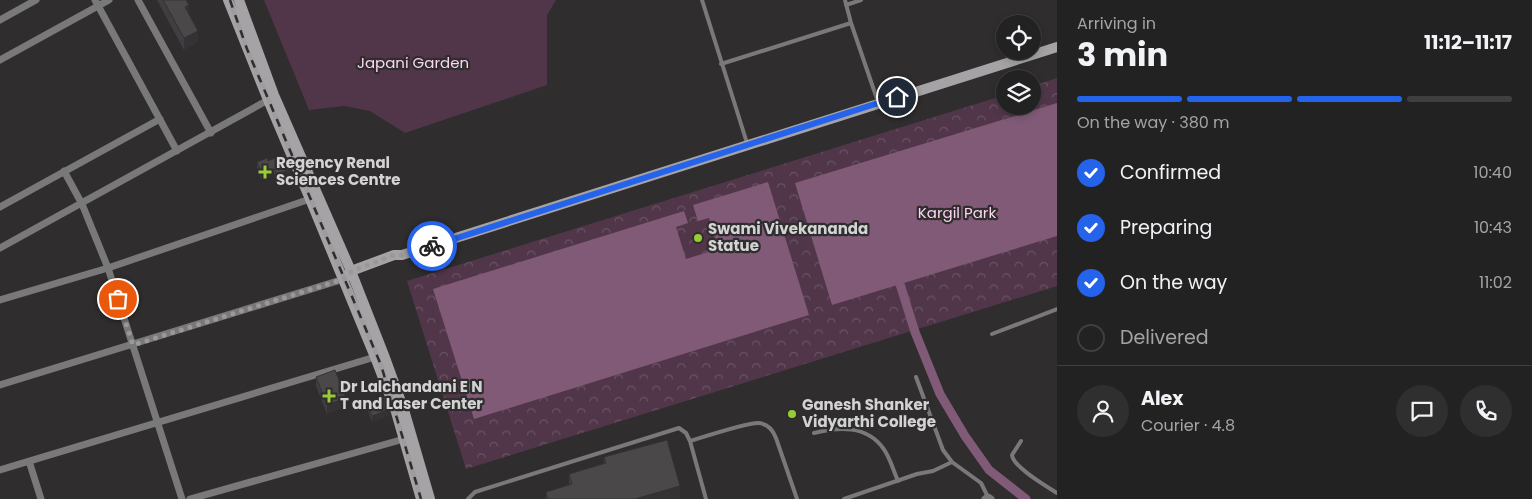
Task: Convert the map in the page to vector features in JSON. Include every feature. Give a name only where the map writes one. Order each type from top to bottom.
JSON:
[{"type":"main road","points":[[228,0],[310,199],[350,276],[375,357],[396,412],[421,499]]},
{"type":"main road","points":[[239,0],[274,95],[404,410],[430,499]]},
{"type":"main road","points":[[350,276],[395,260],[402,255],[1057,47]]},
{"type":"street","points":[[0,20],[36,0]]},
{"type":"street","points":[[0,60],[97,3],[109,0]]},
{"type":"street","points":[[138,0],[211,133]]},
{"type":"street","points":[[97,3],[177,151]]},
{"type":"street","points":[[0,248],[268,100]]},
{"type":"street","points":[[0,207],[160,119]]},
{"type":"street","points":[[64,171],[82,204],[108,268],[182,499]]},
{"type":"street","points":[[0,300],[108,268],[310,199]]},
{"type":"street","points":[[0,385],[350,276]]},
{"type":"street","points":[[0,470],[375,357]]},
{"type":"street","points":[[190,499],[404,439]]},
{"type":"street","points":[[29,461],[41,499]]},
{"type":"lane","points":[[702,0],[748,146]]},
{"type":"lane","points":[[861,0],[846,2],[851,23],[879,103]]},
{"type":"lane","points":[[721,64],[851,23]]},
{"type":"lane","points":[[992,334],[1057,309]]},
{"type":"lane","points":[[916,377],[940,444],[952,462],[981,483],[988,498]]},
{"type":"lane","points":[[690,441],[755,423],[768,426],[773,430],[797,499]]},
{"type":"lane","points":[[814,433],[839,427],[870,435],[884,450],[898,481]]},
{"type":"lane","points":[[468,499],[475,492],[679,428],[683,430],[690,441],[706,499]]},
{"type":"lane","points":[[1021,441],[1012,455],[1013,461],[1057,493]]},
{"type":"lane","points":[[844,499],[933,471],[952,462]]},
{"type":"green space","name":"Japani Garden","points":[[264,0],[556,0],[547,15],[547,85],[405,133],[370,111],[344,106],[309,110]]},
{"type":"green space","name":"Kargil Park","points":[[1057,78],[1057,286],[466,469],[407,281],[996,98],[996,115],[1041,115],[1041,83]]},
{"type":"shaded area","points":[[1057,103],[1057,236],[832,305],[795,183],[1018,115],[1041,115],[1041,108]]},
{"type":"shaded area","points":[[768,182],[809,315],[474,419],[433,289],[684,211],[688,223],[676,227],[686,259],[718,249],[709,218],[698,221],[693,205]]},
{"type":"building","points":[[163,0],[186,0],[189,5],[185,7],[198,31],[184,38]]},
{"type":"building","points":[[284,154],[290,169],[277,175],[274,169],[262,174],[257,162],[267,158],[268,161]]},
{"type":"building","points":[[335,370],[346,398],[327,405],[316,377]]},
{"type":"building","points":[[385,397],[390,409],[372,416],[367,403]]},
{"type":"building","points":[[667,440],[680,486],[635,499],[548,499],[546,492],[572,484],[569,474],[606,463],[604,457]]},
{"type":"waterway","points":[[900,284],[915,332],[940,394],[965,436],[989,470],[1026,499]]},
{"type":"railway","points":[[230,0],[247,49],[381,365],[421,499]]},
{"type":"way so far","points":[[118,299],[133,345],[344,279],[352,271],[394,255],[402,255],[432,246]]},
{"type":"place","name":"Regency Renal Sciences Centre","points":[[265,172]]},
{"type":"place","name":"Swami Vivekananda Statue","points":[[698,238]]},
{"type":"place","name":"Dr Lalchandani E N T and Laser Center","points":[[329,396]]},
{"type":"place","name":"Ganesh Shanker Vidyarthi College","points":[[792,414]]},
{"type":"route","points":[[432,246],[897,97]]}]
